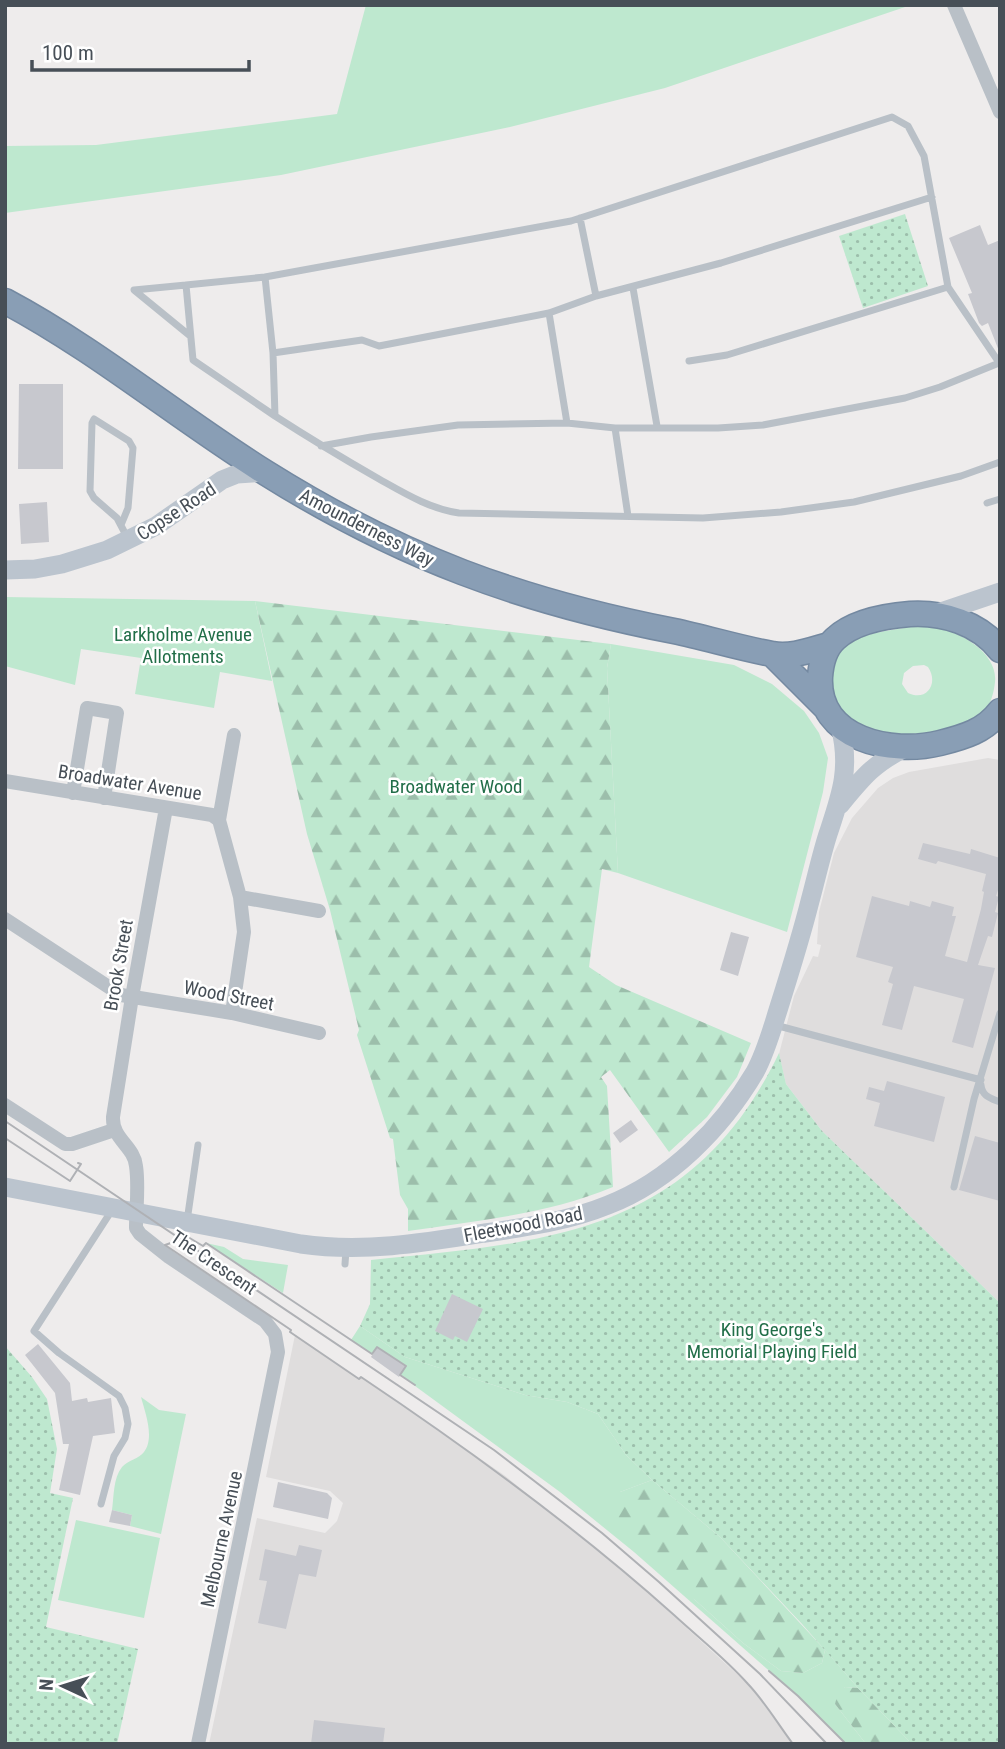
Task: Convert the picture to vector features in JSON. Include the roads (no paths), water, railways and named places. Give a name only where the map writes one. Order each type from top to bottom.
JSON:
[{"type":"highway","name":"Amounderness Way","points":[[5,301],[64,335],[265,472],[337,516],[484,582],[570,608],[773,655],[808,652],[829,645]]},
{"type":"highway","points":[[833,717],[820,687],[820,676],[829,645],[847,630],[868,622],[903,615],[934,615],[958,621],[980,631],[1000,650]]},
{"type":"highway","points":[[773,655],[852,735],[876,744],[907,747],[934,744],[967,736],[996,719]]},
{"type":"street","points":[[954,5],[1000,113]]},
{"type":"street","name":"Copse Road","points":[[5,570],[35,569],[62,564],[125,533],[156,526],[222,480],[237,474],[265,472]]},
{"type":"street","points":[[934,615],[1000,592]]},
{"type":"street","points":[[73,793],[87,708],[117,713],[104,798]]},
{"type":"street","name":"Fleetwood Road","points":[[5,1187],[301,1244],[345,1257],[375,1248],[528,1227],[574,1217],[626,1197],[665,1173],[708,1135],[736,1100],[755,1070],[774,1024],[793,965],[821,859],[839,806],[845,757],[833,717]]},
{"type":"street","points":[[219,820],[234,735]]},
{"type":"street","name":"Fleetwood Road","points":[[839,806],[866,772],[884,758],[907,747]]},
{"type":"street","name":"Broadwater Avenue","points":[[5,782],[212,815],[219,820],[240,897],[244,932],[232,1013]]},
{"type":"street","name":"Brook Street","points":[[114,1130],[113,1117],[132,997],[166,808]]},
{"type":"street","points":[[240,897],[319,911]]},
{"type":"street","name":"Wood Street","points":[[5,919],[115,992],[232,1013],[319,1033]]},
{"type":"street","points":[[5,1105],[65,1143],[72,1144],[114,1130],[133,1156],[136,1166],[136,1211]]},
{"type":"street","name":"The Crescent","points":[[136,1211],[136,1228],[140,1234],[265,1321],[278,1342]]},
{"type":"street","name":"Melbourne Avenue","points":[[198,1744],[277,1364],[278,1342]]},
{"type":"lane","points":[[190,335],[134,290],[265,277],[580,218],[892,117],[908,126],[924,156],[948,287],[999,364],[905,398],[763,425],[718,428],[615,428],[567,423],[458,425],[321,446]]},
{"type":"lane","points":[[274,353],[362,340],[379,346],[549,313],[596,296],[721,264],[932,197]]},
{"type":"lane","points":[[580,218],[596,296]]},
{"type":"lane","points":[[265,277],[274,353],[275,416]]},
{"type":"lane","points":[[186,285],[193,360],[321,446],[402,492],[441,510],[459,513],[703,518],[854,502],[961,476],[1000,462]]},
{"type":"lane","points":[[689,361],[727,355],[948,287]]},
{"type":"lane","points":[[634,288],[657,426]]},
{"type":"lane","points":[[549,313],[567,423]]},
{"type":"lane","points":[[94,419],[129,440],[133,448],[125,533],[109,510],[94,498],[90,491],[94,419]]},
{"type":"lane","points":[[615,428],[628,516]]},
{"type":"lane","points":[[987,503],[1000,499]]},
{"type":"lane","points":[[954,1187],[1000,1013]]},
{"type":"lane","points":[[774,1024],[981,1080]]},
{"type":"lane","points":[[981,1080],[981,1091],[985,1096],[1000,1102]]},
{"type":"lane","points":[[187,1222],[198,1145]]},
{"type":"lane","points":[[101,1504],[114,1456],[125,1438],[128,1424],[125,1408],[119,1396],[78,1368],[34,1331],[114,1207]]},
{"type":"tram line","points":[[5,1121],[494,1450],[602,1533],[659,1582],[760,1674],[827,1744]]},
{"type":"tram line","points":[[5,1138],[70,1181],[81,1164],[78,1163]]},
{"type":"tram line","points":[[165,1245],[188,1237],[203,1246],[206,1243],[372,1354],[377,1347],[406,1366],[400,1375],[415,1385]]},
{"type":"tram line","points":[[165,1245],[442,1433],[561,1520],[731,1666],[760,1698],[793,1744]]},
{"type":"tram line","points":[[769,1671],[846,1744]]},
{"type":"park label","name":"Larkholme Avenue Allotments","points":[[183,645]]},
{"type":"park label","name":"Broadwater Wood","points":[[456,786]]},
{"type":"park label","name":"King George's Memorial Playing Field","points":[[772,1340]]}]
